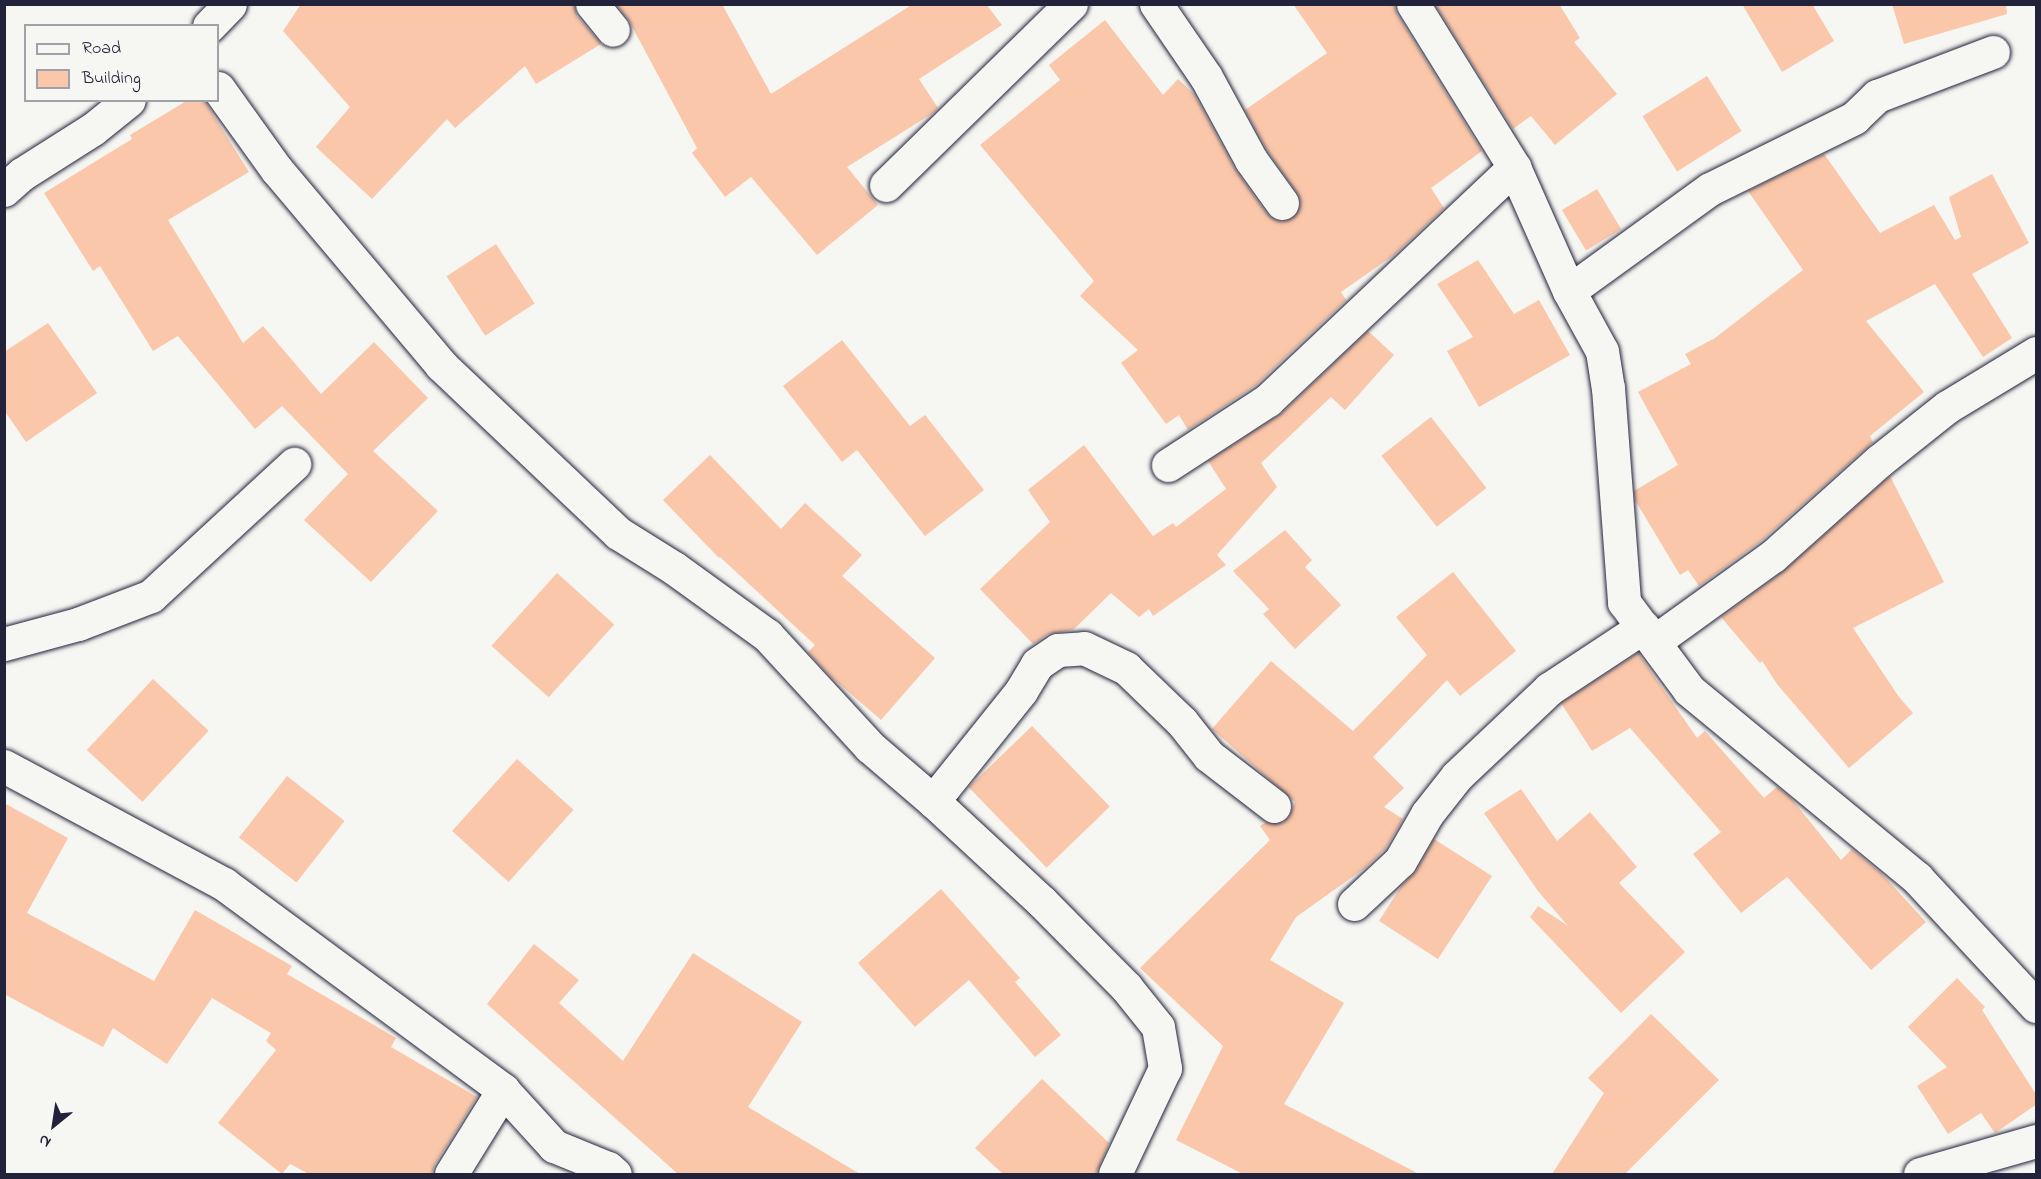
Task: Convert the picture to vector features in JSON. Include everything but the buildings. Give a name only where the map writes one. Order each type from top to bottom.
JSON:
[{"type":"street","points":[[211,24],[230,4]]},
{"type":"street","points":[[592,4],[613,30]]},
{"type":"street","points":[[886,185],[1071,4]]},
{"type":"street","points":[[1156,4],[1206,77],[1251,160],[1282,203]]},
{"type":"street","points":[[1413,4],[1514,167],[1569,291],[1602,351],[1608,388],[1624,602],[1689,690],[1917,878],[2037,1006]]},
{"type":"street","points":[[1569,291],[1710,189],[1854,118],[1877,96],[1994,52]]},
{"type":"street","points":[[219,89],[278,170],[449,373],[618,533],[674,568],[767,635],[870,747],[933,801],[1050,910],[1126,987],[1158,1027],[1165,1068],[1115,1174]]},
{"type":"street","points":[[4,190],[22,174],[93,129],[127,102]]},
{"type":"street","points":[[1168,465],[1268,400],[1514,167]]},
{"type":"street","points":[[1354,904],[1400,861],[1427,814],[1456,776],[1549,689],[1649,634],[1773,556],[1879,460],[1947,407],[2037,353]]},
{"type":"street","points":[[4,644],[78,624],[151,596],[294,464]]},
{"type":"street","points":[[933,801],[1021,691],[1037,664],[1058,650],[1084,648],[1126,668],[1182,722],[1209,756],[1274,807]]},
{"type":"street","points":[[4,766],[224,884],[503,1090],[554,1146],[608,1168],[615,1174]]},
{"type":"street","points":[[451,1174],[503,1090]]},
{"type":"street","points":[[1920,1174],[2037,1141]]}]
